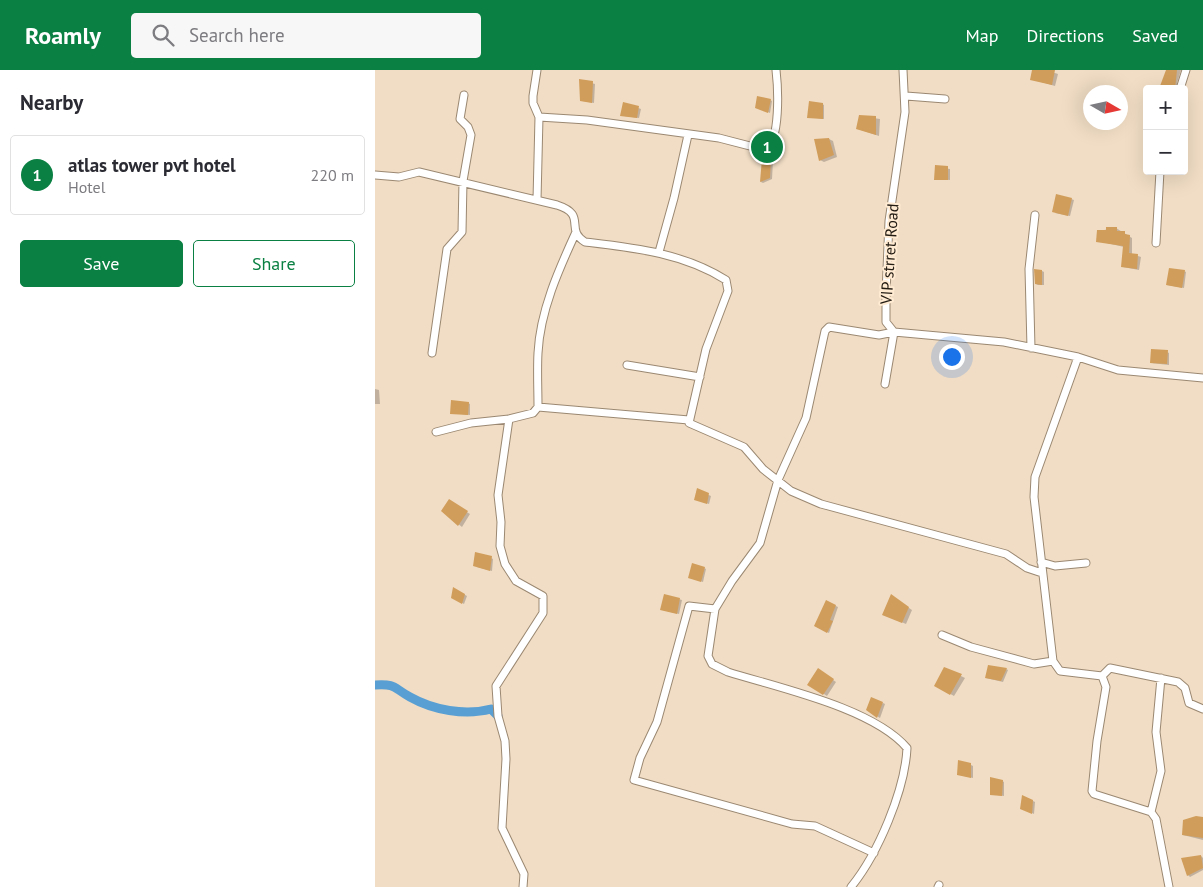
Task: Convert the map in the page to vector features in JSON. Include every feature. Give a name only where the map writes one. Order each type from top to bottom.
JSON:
[{"type":"street","points":[[537,70],[533,103],[539,117],[537,200]]},
{"type":"street","points":[[539,117],[587,120],[728,139],[765,150],[769,148],[776,119],[778,96],[777,70]]},
{"type":"street","name":"VIP strret Road","points":[[894,332],[886,322],[888,239],[906,96],[903,70]]},
{"type":"street","points":[[1181,85],[1186,70]]},
{"type":"street","points":[[432,353],[447,249],[463,232],[463,181],[471,135],[468,127],[460,119],[465,95]]},
{"type":"street","points":[[906,96],[945,99]]},
{"type":"street","points":[[659,252],[675,198],[688,135]]},
{"type":"street","points":[[375,174],[399,177],[419,172],[463,181],[537,200],[571,211],[575,216],[576,232],[558,271],[542,325],[538,352],[538,407],[533,413],[509,419],[471,423],[436,432]]},
{"type":"street","points":[[1156,243],[1160,175]]},
{"type":"street","points":[[1031,348],[1029,269],[1035,215]]},
{"type":"street","points":[[576,232],[585,242],[659,252],[712,272],[726,280],[728,291],[706,349],[701,377],[689,420]]},
{"type":"street","points":[[851,887],[875,853],[906,765],[907,748],[897,737],[846,709],[728,672],[712,664],[707,656],[715,609],[732,580],[760,543],[778,480],[806,418],[825,331],[829,327],[879,335],[894,332],[1004,342],[1078,357],[1118,370],[1203,378]]},
{"type":"street","points":[[885,384],[894,332]]},
{"type":"street","points":[[1078,357],[1035,477],[1034,497],[1053,661],[1060,670],[1102,676]]},
{"type":"street","points":[[627,365],[701,377]]},
{"type":"street","points":[[538,407],[689,420],[744,447],[763,469],[791,491],[821,504],[1006,554],[1027,568],[1042,573]]},
{"type":"street","points":[[509,419],[498,495],[501,522],[500,546],[505,564],[516,581],[543,596],[543,612],[497,686],[498,716],[505,741],[506,759],[502,828],[524,874],[523,887]]},
{"type":"street","points":[[1041,562],[1055,566],[1086,563]]},
{"type":"street","points":[[715,609],[689,606],[657,722],[643,752],[634,780],[792,824],[815,826],[875,853]]},
{"type":"street","points":[[942,635],[971,647],[1035,664],[1053,661]]},
{"type":"street","points":[[1102,676],[1110,668],[1161,678],[1183,685],[1189,704],[1203,709]]},
{"type":"street","points":[[1102,676],[1106,687],[1092,791],[1094,794],[1151,812],[1156,819],[1169,887]]},
{"type":"street","points":[[1151,812],[1161,771],[1156,732],[1161,678]]},
{"type":"building","points":[[1032,70],[1055,70],[1052,85],[1030,80]]},
{"type":"building","points":[[1166,70],[1177,70],[1175,85],[1160,85]]},
{"type":"building","points":[[579,79],[593,81],[592,103],[580,101]]},
{"type":"building","points":[[757,96],[771,99],[768,113],[755,108]]},
{"type":"building","points":[[809,101],[823,103],[823,119],[807,118]]},
{"type":"building","points":[[623,102],[639,106],[637,118],[620,116]]},
{"type":"building","points":[[859,115],[876,116],[876,135],[856,129]]},
{"type":"building","points":[[829,138],[834,155],[819,161],[814,139]]},
{"type":"building","points":[[762,158],[771,158],[770,178],[760,182]]},
{"type":"building","points":[[935,165],[948,166],[948,180],[934,180]]},
{"type":"building","points":[[1056,194],[1072,198],[1068,216],[1052,212]]},
{"type":"building","points":[[1106,227],[1117,227],[1117,231],[1125,231],[1125,234],[1130,235],[1129,253],[1138,254],[1137,269],[1121,267],[1123,246],[1096,242],[1097,230],[1106,230]]},
{"type":"building","points":[[1169,268],[1185,270],[1182,288],[1166,285]]},
{"type":"building","points":[[1034,269],[1042,270],[1042,285],[1035,284]]},
{"type":"building","points":[[1151,349],[1168,350],[1167,364],[1150,363]]},
{"type":"building","points":[[451,400],[469,402],[468,415],[450,414]]},
{"type":"building","points":[[697,488],[709,493],[707,504],[694,500]]},
{"type":"building","points":[[449,499],[468,511],[458,526],[441,511]]},
{"type":"building","points":[[475,552],[492,556],[490,571],[473,566]]},
{"type":"building","points":[[692,563],[705,567],[701,582],[688,578]]},
{"type":"building","points":[[453,587],[465,594],[462,604],[451,598]]},
{"type":"building","points":[[664,594],[680,598],[677,614],[660,610]]},
{"type":"building","points":[[891,594],[909,607],[902,623],[882,615]]},
{"type":"building","points":[[826,600],[836,605],[830,620],[833,621],[827,633],[814,626]]},
{"type":"building","points":[[988,665],[1007,668],[1001,681],[985,678]]},
{"type":"building","points":[[944,667],[962,674],[950,695],[934,686]]},
{"type":"building","points":[[818,668],[834,679],[823,695],[807,685]]},
{"type":"building","points":[[871,697],[883,702],[877,718],[866,710]]},
{"type":"building","points":[[958,760],[971,763],[971,778],[957,775]]},
{"type":"building","points":[[990,777],[1003,780],[1002,796],[990,795]]},
{"type":"building","points":[[1022,795],[1033,800],[1032,814],[1020,809]]},
{"type":"building","points":[[1196,816],[1203,817],[1203,838],[1182,835],[1183,820]]},
{"type":"building","points":[[1201,855],[1203,868],[1187,876],[1181,858]]},
{"type":"waterway","points":[[375,685],[391,686],[419,702],[439,708],[460,712],[491,709],[498,716]]},
{"type":"place","name":"atlas tower pvt hotel","points":[[767,147]]}]
